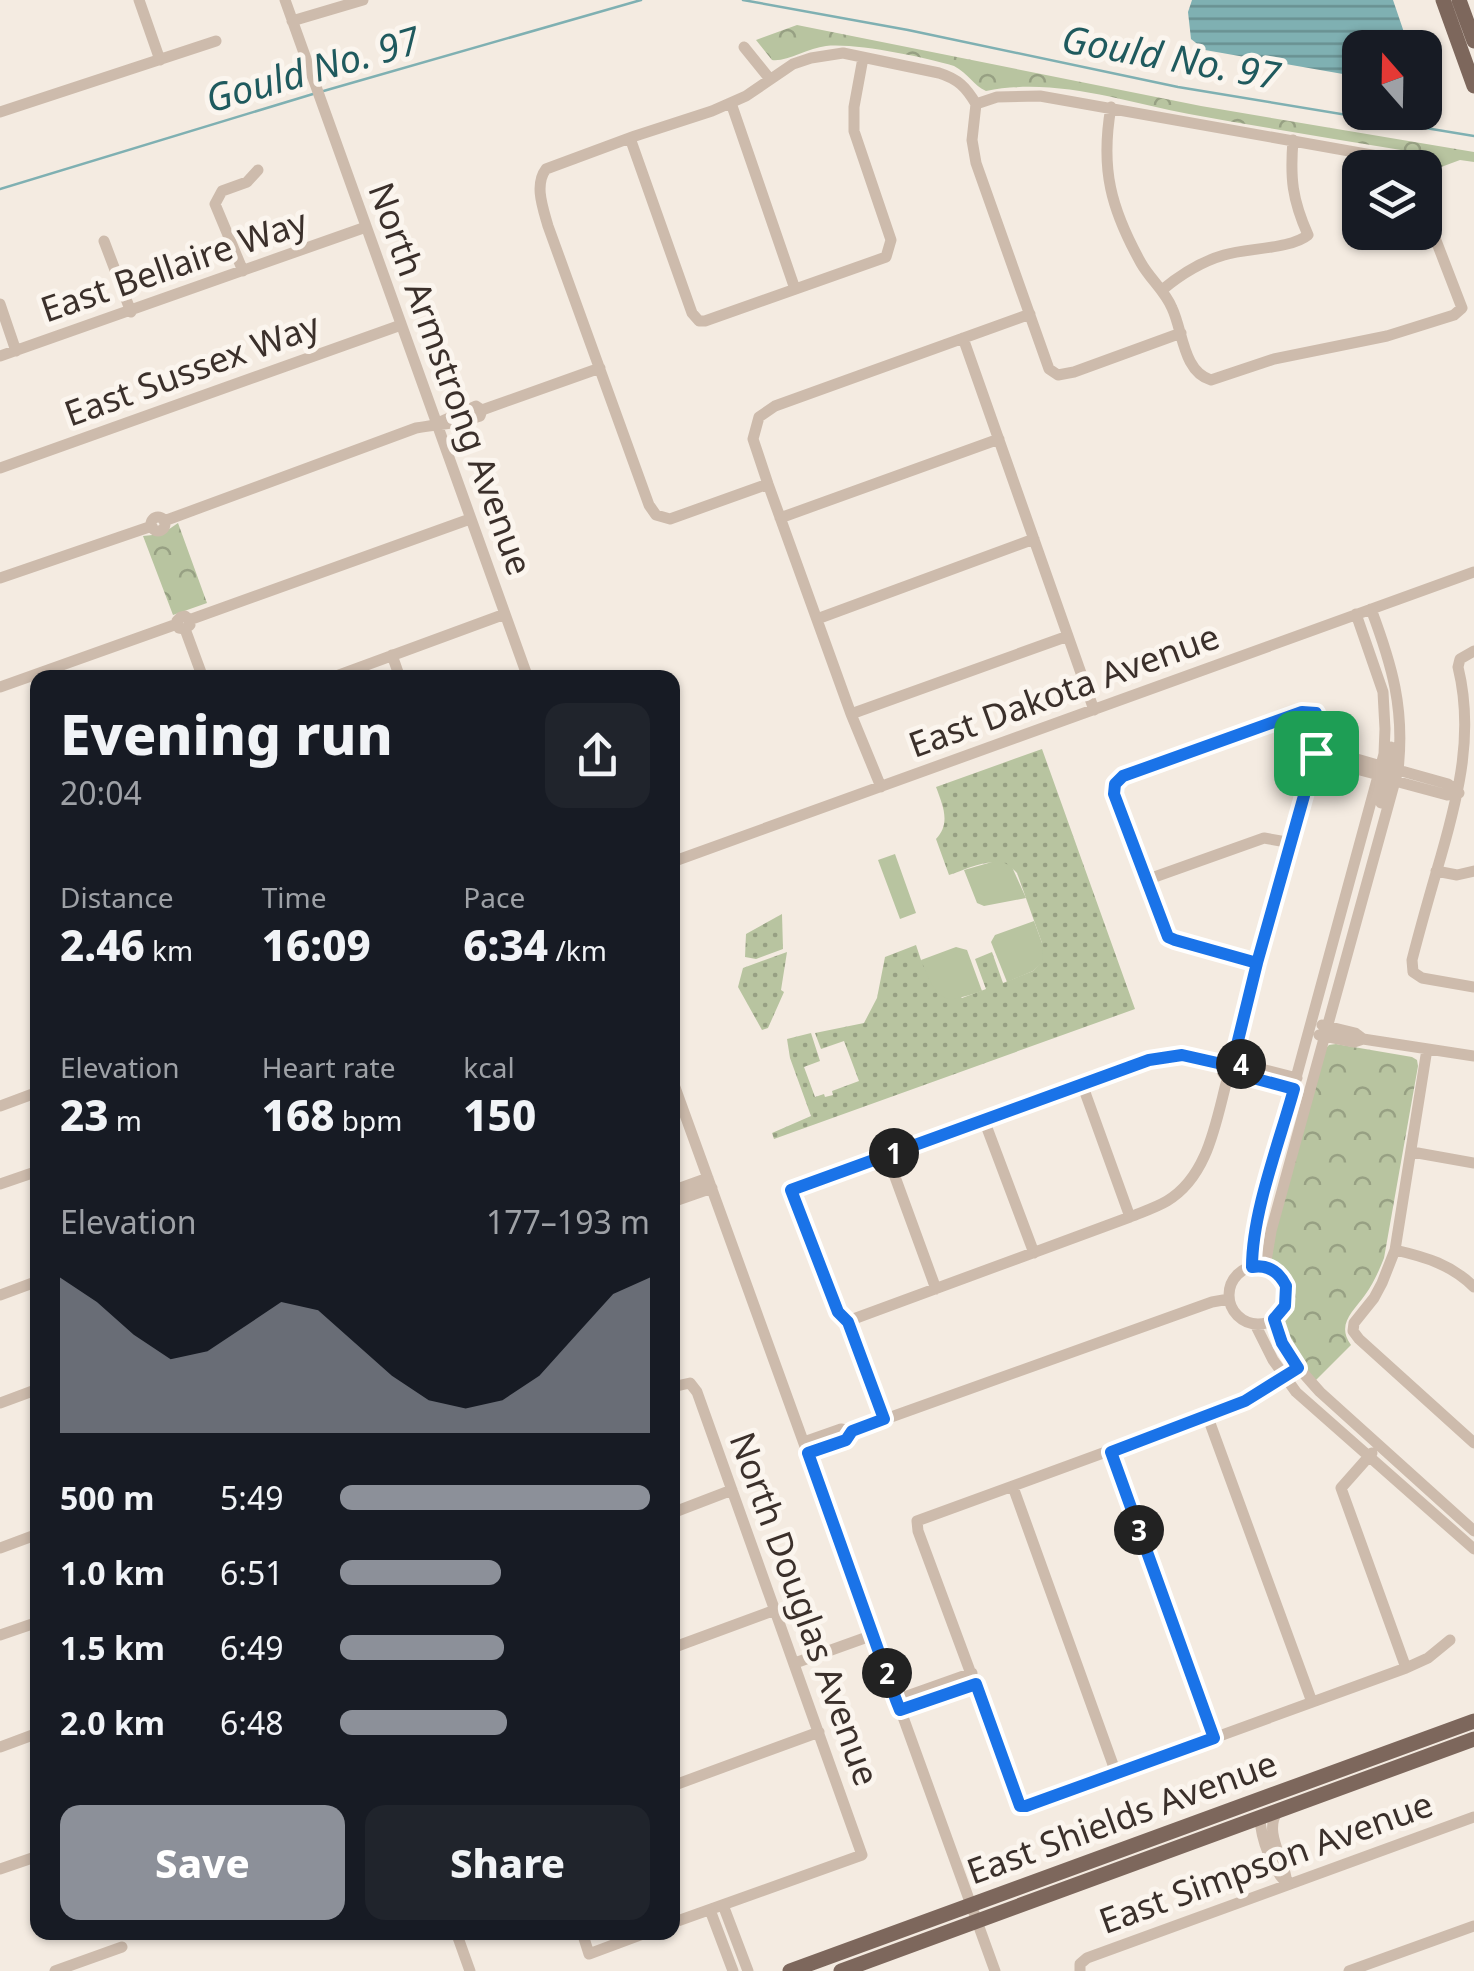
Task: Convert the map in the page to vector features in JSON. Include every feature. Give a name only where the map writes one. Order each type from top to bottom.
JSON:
[{"type":"main road","points":[[1443,0],[1453,11],[1474,68]]},
{"type":"main road","points":[[1443,0],[1474,86]]},
{"type":"main road","points":[[1459,0],[1474,41]]},
{"type":"main road","name":"East Shields Avenue","points":[[790,1971],[1474,1721]]},
{"type":"main road","name":"East Shields Avenue","points":[[841,1971],[1474,1739]]},
{"type":"main road","points":[[1260,1818],[1267,1806],[1335,1780],[1363,1762]]},
{"type":"street","points":[[139,0],[160,60]]},
{"type":"street","name":"North Armstrong Avenue","points":[[284,0],[525,670]]},
{"type":"street","points":[[292,21],[363,0]]},
{"type":"street","points":[[0,112],[216,42]]},
{"type":"street","points":[[744,47],[769,78]]},
{"type":"street","points":[[768,484],[670,519],[656,515],[649,505],[548,226],[540,176],[546,169],[712,112],[746,96],[793,64],[843,53],[954,78],[966,87],[976,104],[972,140],[976,163],[1049,370],[1058,375],[1074,372],[1181,333]]},
{"type":"street","points":[[630,138],[692,313],[705,322],[886,257],[891,240],[854,131],[863,58]]},
{"type":"street","points":[[976,104],[997,97],[1040,96],[1346,150]]},
{"type":"street","points":[[730,103],[795,289]]},
{"type":"street","points":[[1111,107],[1106,138],[1112,194],[1120,222],[1144,268],[1174,310],[1194,370],[1204,378],[1210,380],[1274,359],[1387,336],[1454,314],[1462,308],[1440,250]]},
{"type":"street","points":[[1162,290],[1180,275],[1221,256],[1292,244],[1308,235],[1290,174],[1293,140]]},
{"type":"street","points":[[243,271],[216,204],[222,191],[247,182],[258,170]]},
{"type":"street","name":"East Bellaire Way","points":[[0,356],[366,227]]},
{"type":"street","points":[[104,241],[131,312]]},
{"type":"street","points":[[0,304],[16,351]]},
{"type":"street","points":[[881,787],[768,484],[754,439],[758,417],[775,406],[1030,314]]},
{"type":"street","name":"East Sussex Way","points":[[0,468],[402,325]]},
{"type":"street","points":[[963,338],[1094,710]]},
{"type":"street","points":[[0,578],[436,424],[476,406],[482,410],[600,368]]},
{"type":"street","points":[[780,518],[999,439]]},
{"type":"street","points":[[50,670],[470,519]]},
{"type":"street","points":[[817,619],[1034,539]]},
{"type":"street","name":"East Dakota Avenue","points":[[680,859],[1474,572]]},
{"type":"street","points":[[1258,1267],[1396,776],[1401,730],[1397,692],[1371,609]]},
{"type":"street","points":[[352,670],[505,614]]},
{"type":"street","points":[[1258,1267],[1252,1251],[1259,1214],[1380,770],[1385,729],[1382,692],[1356,614]]},
{"type":"street","points":[[184,624],[201,670]]},
{"type":"street","points":[[852,714],[1068,636]]},
{"type":"street","points":[[1474,651],[1460,660],[1458,667],[1470,757],[1412,960],[1412,972],[1422,978],[1474,987]]},
{"type":"street","points":[[392,655],[397,670]]},
{"type":"street","points":[[0,687],[30,677]]},
{"type":"street","points":[[848,1322],[1130,1217],[1183,1189],[1205,1158],[1232,1067],[1316,753],[1320,724],[1316,713],[1302,712],[1123,776],[1115,784],[1114,794],[1168,937],[1257,963]]},
{"type":"street","points":[[1385,729],[1396,776],[1447,795],[1459,793]]},
{"type":"street","points":[[1316,753],[1329,751],[1380,770],[1385,780],[1381,808],[1384,820]]},
{"type":"street","points":[[1146,880],[1264,838],[1292,844]]},
{"type":"street","points":[[1436,872],[1457,875],[1474,871]]},
{"type":"street","points":[[1311,1027],[1474,1056]]},
{"type":"street","points":[[1427,1049],[1395,1250],[1382,1284],[1353,1330],[1359,1340],[1469,1430],[1474,1443]]},
{"type":"street","points":[[884,1419],[848,1322],[838,1312],[791,1190],[1149,1060],[1182,1055],[1295,1084]]},
{"type":"street","points":[[1082,1084],[1130,1217]]},
{"type":"street","points":[[0,1106],[30,1095]]},
{"type":"street","points":[[680,1101],[994,1971]]},
{"type":"street","points":[[984,1120],[1034,1253]]},
{"type":"street","points":[[1412,1152],[1474,1162]]},
{"type":"street","points":[[887,1155],[936,1289]]},
{"type":"street","points":[[0,1184],[30,1174]]},
{"type":"street","points":[[680,1189],[710,1183]]},
{"type":"street","points":[[680,1198],[710,1183]]},
{"type":"street","points":[[1395,1250],[1435,1260],[1457,1271],[1474,1288]]},
{"type":"street","points":[[1255,1324],[1274,1319],[1285,1306],[1286,1286],[1274,1271],[1258,1267],[1235,1277],[1230,1298],[1234,1311],[1255,1324],[1284,1377],[1368,1458],[1474,1550]]},
{"type":"street","points":[[0,1295],[30,1284]]},
{"type":"street","points":[[806,1448],[841,1429],[852,1431],[1230,1298]]},
{"type":"street","points":[[1274,1319],[1282,1343],[1298,1368],[1474,1531]]},
{"type":"street","points":[[1298,1368],[1245,1401],[917,1521],[1020,1806],[1406,1668],[1428,1658],[1450,1640]]},
{"type":"street","name":"North Douglas Avenue","points":[[680,1385],[690,1382],[697,1392],[862,1855],[717,1907]]},
{"type":"street","points":[[0,1402],[30,1392]]},
{"type":"street","points":[[1207,1416],[1312,1702]]},
{"type":"street","points":[[1378,1446],[1341,1488],[1406,1668]]},
{"type":"street","points":[[1111,1452],[1214,1738]]},
{"type":"street","points":[[1013,1487],[1116,1773]]},
{"type":"street","points":[[680,1509],[732,1490]]},
{"type":"street","points":[[0,1548],[30,1537]]},
{"type":"street","points":[[680,1645],[775,1610]]},
{"type":"street","points":[[0,1636],[30,1625]]},
{"type":"street","points":[[795,1663],[873,1635]]},
{"type":"street","points":[[898,1705],[974,1679]]},
{"type":"street","points":[[680,1783],[819,1732]]},
{"type":"street","points":[[0,1747],[30,1736]]},
{"type":"street","points":[[1278,1811],[1271,1823],[1286,1871],[1286,1884]]},
{"type":"street","points":[[1260,1818],[1273,1862],[1286,1884]]},
{"type":"street","name":"East Simpson Avenue","points":[[1080,1968],[1087,1958],[1474,1818]]},
{"type":"street","points":[[0,1870],[30,1859]]},
{"type":"street","points":[[680,1921],[717,1907]]},
{"type":"street","points":[[717,1907],[733,1971]]},
{"type":"street","points":[[717,1907],[748,1971]]},
{"type":"street","points":[[1350,1971],[1474,1926]]},
{"type":"street","points":[[459,1940],[470,1971]]},
{"type":"street","points":[[585,1940],[590,1954],[627,1940]]},
{"type":"street","points":[[55,1971],[122,1947]]},
{"type":"green space","points":[[797,25],[1201,106],[1474,152],[1474,162],[1460,160],[1442,167],[1442,150],[1401,150],[1062,89],[1011,87],[986,91],[954,66],[872,49],[826,46],[772,60],[756,40]]},
{"type":"green space","points":[[178,523],[207,603],[173,615],[143,536],[162,534]]},
{"type":"green space","points":[[1042,749],[1135,1009],[774,1139],[772,1133],[811,1116],[787,1039],[811,1033],[820,1061],[804,1067],[815,1097],[833,1095],[832,1091],[859,1081],[844,1041],[821,1049],[815,1033],[864,1023],[877,998],[885,957],[916,945],[921,960],[962,998],[986,989],[975,959],[992,952],[1003,983],[1033,971],[1042,961],[1042,943],[1017,873],[1001,863],[993,863],[949,875],[936,839],[944,821],[936,787]]},
{"type":"green space","points":[[895,854],[916,913],[900,919],[878,860]]},
{"type":"green space","points":[[999,860],[1012,867],[1026,898],[984,906],[977,903],[964,870]]},
{"type":"green space","points":[[782,914],[783,949],[756,959],[745,957],[746,934]]},
{"type":"green space","points":[[1034,921],[1043,961],[1033,971],[1007,982],[991,942],[995,935]]},
{"type":"green space","points":[[956,947],[967,950],[982,991],[948,998],[936,991],[921,960]]},
{"type":"green space","points":[[787,952],[781,990],[784,992],[768,1028],[762,1030],[738,987],[743,968]]},
{"type":"green space","points":[[1336,1044],[1412,1057],[1418,1066],[1384,1258],[1371,1286],[1348,1318],[1345,1331],[1351,1345],[1315,1381],[1284,1337],[1280,1322],[1290,1304],[1291,1290],[1271,1261],[1274,1236],[1325,1049]]},
{"type":"water","points":[[1192,0],[1393,0],[1403,30],[1342,30],[1342,74],[1205,50],[1191,39],[1188,12]]},
{"type":"waterway","name":"Gould No. 97","points":[[320,92],[641,0]]},
{"type":"waterway","name":"Gould No. 97","points":[[743,0],[1178,87],[1474,136]]},
{"type":"waterway","name":"Gould No. 97","points":[[0,189],[313,94]]},
{"type":"route","points":[[1316,753],[1234,1057],[1222,1064],[1182,1055],[1149,1060],[791,1190],[838,1312],[848,1322],[884,1419],[852,1431],[846,1440],[808,1453],[896,1700],[900,1710],[976,1684],[1020,1806],[1214,1738],[1111,1452],[1245,1401],[1298,1368],[1275,1326],[1274,1319],[1285,1306],[1286,1286],[1274,1271],[1252,1267],[1259,1214],[1294,1089],[1238,1074],[1241,1066],[1234,1057],[1257,963],[1168,937],[1114,794],[1115,784],[1123,776],[1302,712],[1316,713],[1318,718],[1316,753]]}]
